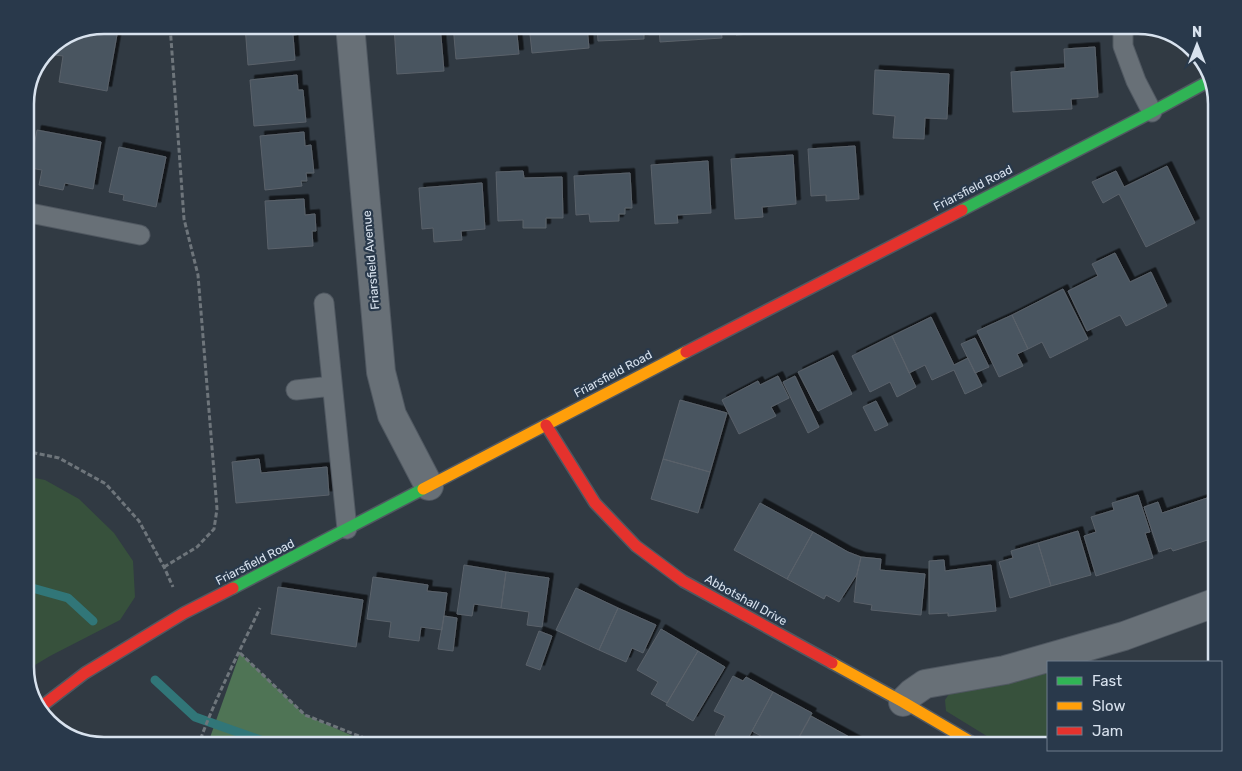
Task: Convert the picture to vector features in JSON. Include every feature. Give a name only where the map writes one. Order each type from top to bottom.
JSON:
[{"type":"street","name":"Friarsfield Avenue","points":[[351,34],[381,372],[392,415],[429,486]]},
{"type":"street","name":"Friarsfield Road","points":[[45,704],[85,673],[184,613],[1205,83]]},
{"type":"street","name":"Abbotshall Drive","points":[[546,425],[596,503],[636,546],[683,581],[903,702],[963,737]]},
{"type":"street","points":[[903,702],[925,684],[1005,670],[1124,636],[1208,605]]},
{"type":"street","points":[[1112,661],[1124,636]]},
{"type":"lane","points":[[1123,34],[1123,46],[1136,81],[1152,112]]},
{"type":"lane","points":[[34,214],[140,235]]},
{"type":"lane","points":[[324,302],[347,529]]},
{"type":"lane","points":[[296,390],[332,386]]},
{"type":"path","points":[[164,567],[197,546],[214,529],[217,509],[198,275],[184,219],[171,34]]},
{"type":"path","points":[[34,453],[59,458],[106,484],[139,521],[164,567],[184,613]]},
{"type":"path","points":[[202,737],[217,698],[260,608]]},
{"type":"path","points":[[240,653],[305,715],[362,737]]},
{"type":"green space","points":[[34,478],[45,480],[79,499],[114,533],[133,561],[135,597],[120,620],[34,666]]},
{"type":"green space","points":[[240,653],[305,715],[355,737],[210,737]]},
{"type":"green space","points":[[1047,669],[1047,737],[988,737],[946,711],[945,700],[951,691]]},
{"type":"building","points":[[117,34],[107,91],[59,82],[63,56],[55,55],[77,39],[90,35]]},
{"type":"building","points":[[246,34],[301,34],[293,35],[295,60],[248,65]]},
{"type":"building","points":[[395,34],[441,34],[444,71],[397,74]]},
{"type":"building","points":[[454,34],[517,34],[519,54],[456,59]]},
{"type":"building","points":[[530,34],[588,34],[589,48],[532,53]]},
{"type":"building","points":[[598,34],[644,34],[644,39],[598,41]]},
{"type":"building","points":[[660,34],[722,34],[722,38],[660,42]]},
{"type":"building","points":[[1095,47],[1098,97],[1071,99],[1072,109],[1013,112],[1011,72],[1065,68],[1064,49]]},
{"type":"building","points":[[875,70],[949,74],[947,119],[925,118],[924,139],[893,138],[895,116],[873,114]]},
{"type":"building","points":[[297,75],[298,90],[303,90],[306,122],[254,126],[250,80]]},
{"type":"building","points":[[37,130],[101,142],[93,189],[65,183],[63,190],[39,185],[42,170],[34,169],[34,146]]},
{"type":"building","points":[[304,132],[305,146],[311,145],[314,173],[306,173],[307,181],[301,181],[302,186],[265,190],[260,136]]},
{"type":"building","points":[[855,146],[859,199],[826,201],[826,195],[811,196],[808,149]]},
{"type":"building","points":[[119,147],[166,157],[156,207],[123,200],[124,195],[109,192]]},
{"type":"building","points":[[793,155],[796,204],[762,207],[763,217],[735,219],[731,159]]},
{"type":"building","points":[[708,161],[711,213],[677,215],[678,223],[655,224],[651,165]]},
{"type":"building","points":[[1167,166],[1195,223],[1146,247],[1119,194],[1103,203],[1092,182],[1116,171],[1124,187]]},
{"type":"building","points":[[523,171],[524,178],[562,177],[563,218],[546,218],[546,228],[523,228],[523,220],[498,221],[496,172]]},
{"type":"building","points":[[630,173],[632,208],[625,208],[625,214],[619,214],[619,221],[590,222],[589,214],[576,215],[574,176]]},
{"type":"building","points":[[482,183],[485,229],[461,231],[462,240],[434,242],[433,228],[422,229],[419,188]]},
{"type":"building","points":[[304,199],[305,215],[315,214],[316,231],[312,231],[313,246],[268,249],[265,201]]},
{"type":"building","points":[[1115,253],[1130,282],[1151,272],[1167,306],[1126,326],[1120,315],[1087,331],[1068,291],[1098,276],[1092,264]]},
{"type":"building","points":[[1063,289],[1088,339],[1050,358],[1042,342],[1028,349],[1012,315]]},
{"type":"building","points":[[1012,315],[1028,349],[1017,354],[1023,366],[999,377],[977,331]]},
{"type":"building","points":[[931,317],[954,365],[968,358],[982,386],[965,394],[954,370],[932,380],[925,365],[909,373],[892,336]]},
{"type":"building","points":[[892,336],[916,387],[897,397],[890,382],[870,392],[852,356]]},
{"type":"building","points":[[975,338],[989,367],[975,373],[961,344]]},
{"type":"building","points":[[833,355],[852,394],[818,411],[798,372]]},
{"type":"building","points":[[778,376],[789,398],[771,407],[776,416],[739,434],[722,400],[758,381],[760,385]]},
{"type":"building","points":[[795,376],[819,427],[808,433],[783,382]]},
{"type":"building","points":[[680,400],[727,413],[710,472],[663,459]]},
{"type":"building","points":[[876,401],[888,425],[875,431],[863,407]]},
{"type":"building","points":[[259,459],[261,473],[327,467],[329,495],[236,503],[232,462]]},
{"type":"building","points":[[663,459],[710,472],[698,513],[651,499]]},
{"type":"building","points":[[1138,495],[1150,532],[1145,533],[1153,558],[1096,576],[1084,536],[1096,532],[1091,517],[1114,510],[1112,503]]},
{"type":"building","points":[[1207,498],[1208,540],[1173,551],[1171,548],[1159,552],[1144,507],[1158,502],[1162,513]]},
{"type":"building","points":[[760,503],[813,532],[787,579],[734,550]]},
{"type":"building","points":[[1078,531],[1091,575],[1051,586],[1038,543]]},
{"type":"building","points":[[813,532],[848,552],[861,557],[857,574],[839,602],[826,595],[824,599],[787,579]]},
{"type":"building","points":[[1038,543],[1051,586],[1010,598],[999,562],[1013,558],[1011,551]]},
{"type":"building","points":[[861,557],[881,559],[880,570],[925,574],[921,615],[871,610],[872,605],[854,602]]},
{"type":"building","points":[[944,560],[945,571],[991,565],[996,611],[948,616],[948,613],[929,614],[929,561]]},
{"type":"building","points":[[464,565],[506,572],[501,608],[474,604],[472,616],[457,614]]},
{"type":"building","points":[[506,572],[549,578],[542,627],[527,625],[529,612],[501,608]]},
{"type":"building","points":[[373,577],[428,585],[427,591],[447,593],[442,630],[421,627],[419,641],[389,637],[391,622],[367,619]]},
{"type":"building","points":[[278,587],[363,600],[356,647],[271,634]]},
{"type":"building","points":[[576,588],[618,608],[599,650],[556,630]]},
{"type":"building","points":[[618,608],[656,625],[643,653],[632,648],[626,662],[599,650]]},
{"type":"building","points":[[444,616],[457,618],[453,651],[438,649]]},
{"type":"building","points":[[661,629],[698,651],[667,703],[651,694],[658,682],[637,670]]},
{"type":"building","points":[[539,631],[552,636],[540,670],[526,665]]},
{"type":"building","points":[[698,651],[725,667],[693,721],[666,705]]},
{"type":"building","points":[[733,676],[743,681],[746,677],[773,692],[749,737],[719,737],[715,735],[725,716],[714,711]]},
{"type":"building","points":[[773,692],[812,713],[799,737],[762,737],[752,731]]},
{"type":"building","points":[[811,716],[849,737],[799,737]]},
{"type":"waterway","points":[[34,589],[68,598],[93,621]]},
{"type":"waterway","points":[[155,680],[195,717],[252,737]]},
{"type":"traffic: fast","points":[[962,210],[1205,83]]},
{"type":"traffic: fast","points":[[233,588],[423,489]]},
{"type":"traffic: slow","points":[[423,489],[686,352]]},
{"type":"traffic: slow","points":[[832,663],[963,737]]},
{"type":"traffic: jam","points":[[686,352],[962,210]]},
{"type":"traffic: jam","points":[[546,425],[595,503],[636,546],[683,581],[832,663]]},
{"type":"traffic: jam","points":[[45,704],[85,673],[184,613],[233,588]]}]
